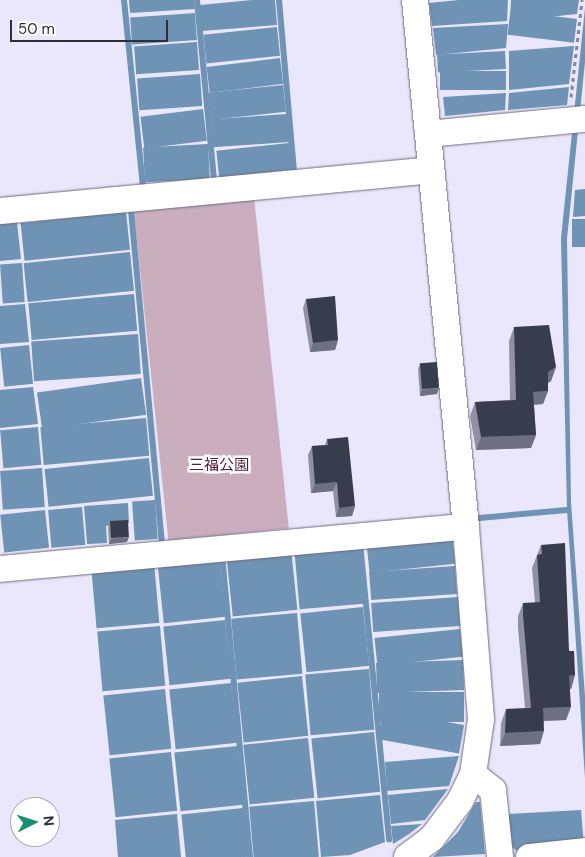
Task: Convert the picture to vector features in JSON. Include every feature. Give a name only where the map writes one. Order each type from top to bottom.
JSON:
[{"type":"street","points":[[408,857],[432,838],[460,801],[473,774],[481,719],[466,527],[414,0]]},
{"type":"street","points":[[428,134],[576,120]]},
{"type":"street","points":[[0,211],[431,170]]},
{"type":"street","points":[[0,569],[466,527]]},
{"type":"street","points":[[473,774],[493,790],[500,857]]},
{"type":"street","points":[[530,857],[585,851]]},
{"type":"path","points":[[576,120],[582,0]]},
{"type":"green space","name":"三福公園","points":[[254,197],[289,528],[168,541],[134,210]]},
{"type":"water","points":[[129,0],[194,0],[195,9],[130,13]]},
{"type":"water","points":[[252,0],[275,0],[277,25],[202,31],[200,5]]},
{"type":"water","points":[[459,0],[508,0],[507,21],[432,26],[429,3]]},
{"type":"water","points":[[511,0],[579,0],[577,14],[510,21]]},
{"type":"water","points":[[585,8],[585,62],[567,239],[571,502],[585,696],[585,778],[567,510],[561,238]]},
{"type":"water","points":[[510,11],[577,19],[574,43],[508,35]]},
{"type":"water","points":[[195,13],[197,40],[132,44],[130,18]]},
{"type":"water","points":[[508,24],[506,48],[436,55],[433,28]]},
{"type":"water","points":[[277,27],[280,56],[206,64],[203,35]]},
{"type":"water","points":[[197,42],[199,70],[136,74],[134,46]]},
{"type":"water","points":[[574,46],[569,84],[509,90],[509,51]]},
{"type":"water","points":[[505,51],[506,69],[438,73],[437,55]]},
{"type":"water","points":[[280,58],[283,84],[210,93],[207,67]]},
{"type":"water","points":[[440,71],[506,71],[506,90],[440,90]]},
{"type":"water","points":[[200,74],[202,106],[139,110],[137,78]]},
{"type":"water","points":[[283,85],[286,112],[211,120],[208,93]]},
{"type":"water","points":[[569,87],[567,105],[508,110],[509,93]]},
{"type":"water","points":[[506,93],[505,110],[445,116],[443,97]]},
{"type":"water","points":[[203,109],[207,141],[144,148],[140,117]]},
{"type":"water","points":[[287,114],[289,142],[213,147],[211,119]]},
{"type":"water","points":[[289,143],[292,170],[219,177],[216,151]]},
{"type":"water","points":[[208,144],[210,179],[145,182],[143,147]]},
{"type":"water","points":[[585,189],[585,216],[573,217],[575,190]]},
{"type":"water","points":[[126,212],[130,250],[25,261],[21,223]]},
{"type":"water","points":[[572,219],[585,219],[585,247],[572,247]]},
{"type":"water","points":[[17,222],[21,259],[0,261],[0,224]]},
{"type":"water","points":[[130,252],[134,291],[28,302],[24,263]]},
{"type":"water","points":[[22,263],[25,302],[3,303],[0,265]]},
{"type":"water","points":[[134,294],[137,331],[32,340],[28,303]]},
{"type":"water","points":[[25,304],[29,342],[0,344],[0,306]]},
{"type":"water","points":[[138,334],[141,374],[34,381],[31,341]]},
{"type":"water","points":[[29,345],[33,384],[4,387],[0,348]]},
{"type":"water","points":[[141,378],[146,415],[42,429],[37,393]]},
{"type":"water","points":[[33,387],[38,424],[0,428],[0,390]]},
{"type":"water","points":[[146,418],[149,456],[44,465],[40,427]]},
{"type":"water","points":[[38,427],[41,465],[3,468],[0,430]]},
{"type":"water","points":[[149,458],[153,496],[49,507],[45,469]]},
{"type":"water","points":[[42,468],[45,507],[3,510],[0,471]]},
{"type":"water","points":[[155,500],[158,539],[135,541],[132,502]]},
{"type":"water","points":[[128,503],[129,523],[106,526],[107,543],[87,544],[84,506]]},
{"type":"water","points":[[82,507],[85,545],[51,548],[48,510]]},
{"type":"water","points":[[45,510],[49,548],[4,552],[0,515]]},
{"type":"water","points":[[452,534],[455,564],[370,573],[366,543]]},
{"type":"water","points":[[358,543],[363,604],[300,609],[294,549]]},
{"type":"water","points":[[291,549],[297,610],[233,616],[226,556]]},
{"type":"water","points":[[219,555],[225,617],[164,623],[157,561]]},
{"type":"water","points":[[154,562],[159,623],[97,628],[91,567]]},
{"type":"water","points":[[455,566],[457,594],[371,600],[369,572]]},
{"type":"water","points":[[458,597],[460,626],[373,632],[371,603]]},
{"type":"water","points":[[363,607],[369,666],[307,672],[300,614]]},
{"type":"water","points":[[297,613],[302,674],[237,680],[231,619]]},
{"type":"water","points":[[225,620],[231,679],[170,685],[163,626]]},
{"type":"water","points":[[160,626],[165,686],[102,691],[97,631]]},
{"type":"water","points":[[460,629],[463,657],[377,666],[374,638]]},
{"type":"water","points":[[463,660],[464,690],[377,693],[376,663]]},
{"type":"water","points":[[369,669],[374,730],[311,735],[305,675]]},
{"type":"water","points":[[302,676],[308,736],[244,742],[237,683]]},
{"type":"water","points":[[231,683],[237,743],[176,749],[169,689]]},
{"type":"water","points":[[165,689],[171,749],[110,755],[103,695]]},
{"type":"water","points":[[379,692],[464,692],[464,722],[379,722]]},
{"type":"water","points":[[383,711],[464,725],[459,754],[378,739]]},
{"type":"water","points":[[374,732],[380,792],[318,798],[311,739]]},
{"type":"water","points":[[308,738],[314,798],[250,804],[243,745]]},
{"type":"water","points":[[237,746],[243,805],[181,811],[174,753]]},
{"type":"water","points":[[171,752],[177,811],[116,817],[109,758]]},
{"type":"water","points":[[459,756],[449,786],[387,791],[385,762]]},
{"type":"water","points":[[448,789],[425,820],[391,824],[388,795]]},
{"type":"water","points":[[380,795],[385,842],[350,855],[321,857],[316,801]]},
{"type":"water","points":[[314,801],[319,857],[254,857],[249,807]]},
{"type":"water","points":[[476,802],[480,802],[485,854],[433,857],[458,832]]},
{"type":"water","points":[[243,808],[248,857],[186,857],[181,814]]},
{"type":"water","points":[[581,810],[584,846],[517,851],[511,846],[507,814]]},
{"type":"water","points":[[177,814],[181,857],[118,857],[115,820]]},
{"type":"water","points":[[422,824],[409,834],[393,844],[391,826]]},
{"type":"building","points":[[335,296],[338,340],[313,343],[306,299]]},
{"type":"building","points":[[549,325],[556,367],[548,372],[548,391],[533,392],[536,435],[481,437],[475,402],[516,400],[514,327]]},
{"type":"building","points":[[437,362],[439,388],[422,389],[420,363]]},
{"type":"building","points":[[348,437],[355,506],[339,508],[337,482],[315,484],[312,446],[328,445],[327,439]]},
{"type":"building","points":[[128,520],[129,537],[111,538],[110,521]]},
{"type":"building","points":[[565,543],[569,651],[574,651],[575,675],[569,676],[571,707],[543,708],[544,731],[505,733],[506,709],[531,708],[523,603],[540,602],[537,555],[542,554],[541,545]]},
{"type":"waterway","points":[[124,0],[143,187]]},
{"type":"waterway","points":[[197,0],[214,179]]},
{"type":"waterway","points":[[279,0],[294,170]]},
{"type":"waterway","points":[[131,210],[162,546]]},
{"type":"waterway","points":[[479,518],[567,510]]},
{"type":"waterway","points":[[360,543],[389,840]]},
{"type":"waterway","points":[[222,555],[250,857]]}]
